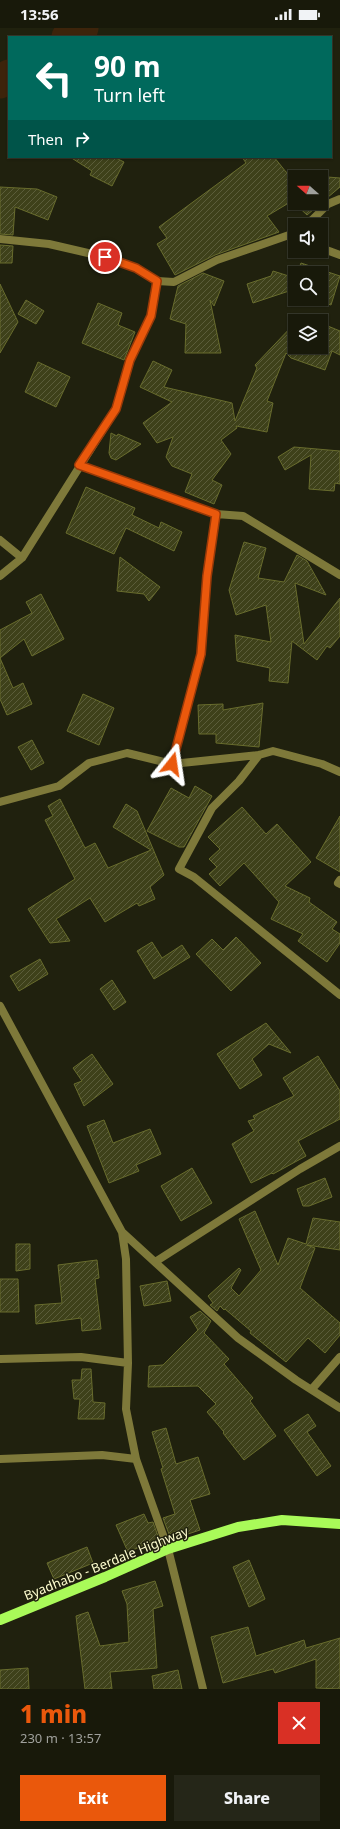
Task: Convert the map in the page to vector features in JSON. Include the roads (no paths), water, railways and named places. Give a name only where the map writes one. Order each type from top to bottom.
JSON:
[{"type":"main road","name":"Byadhabo - Berdale Highway","points":[[0,1620],[105,1577],[168,1549],[238,1527],[282,1520],[340,1524]]},
{"type":"street","points":[[314,218],[328,204],[340,199]]},
{"type":"street","points":[[0,239],[49,244],[105,257],[136,268],[157,281],[174,282],[217,260],[288,236]]},
{"type":"street","points":[[328,251],[340,256]]},
{"type":"street","points":[[0,576],[22,558],[79,465],[116,409],[130,360],[151,316],[157,281]]},
{"type":"street","points":[[79,465],[216,514],[243,516],[340,575]]},
{"type":"street","points":[[172,764],[201,654],[207,576],[216,514]]},
{"type":"street","points":[[0,540],[22,558]]},
{"type":"street","points":[[0,802],[58,786],[89,763],[127,753],[172,764],[258,755],[274,751],[322,764],[340,772]]},
{"type":"street","points":[[258,755],[239,781],[212,808],[179,869],[194,877],[340,995]]},
{"type":"street","points":[[340,880],[338,882],[340,884]]},
{"type":"street","points":[[0,1006],[3,1016],[122,1232],[238,1338],[296,1380],[340,1408]]},
{"type":"street","points":[[155,1262],[300,1169],[340,1146]]},
{"type":"street","points":[[122,1232],[126,1259],[128,1363],[126,1409],[136,1459],[168,1549],[203,1689]]},
{"type":"street","points":[[312,1389],[340,1357]]},
{"type":"street","points":[[0,1359],[81,1358],[128,1363]]},
{"type":"street","points":[[0,1459],[102,1455],[136,1459]]},
{"type":"waterway","points":[[70,36],[82,28]]},
{"type":"waterway","points":[[0,82],[8,77]]}]
